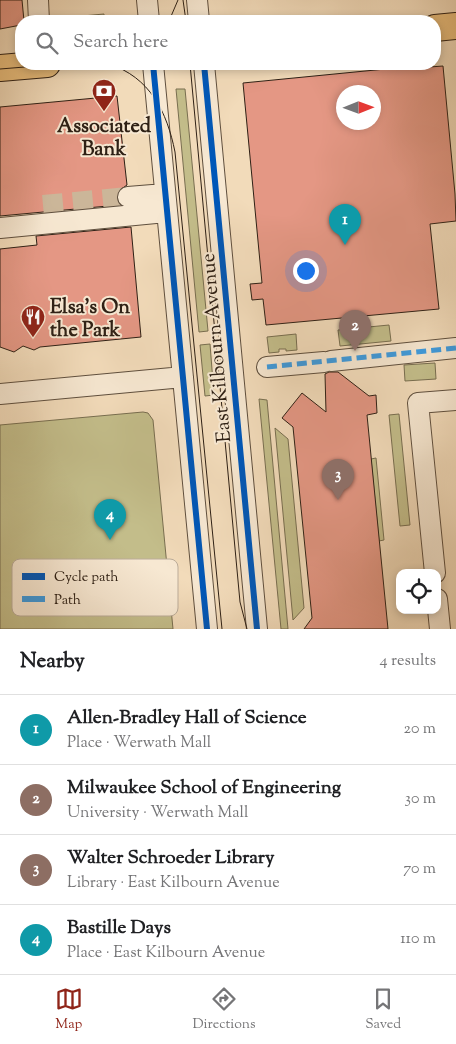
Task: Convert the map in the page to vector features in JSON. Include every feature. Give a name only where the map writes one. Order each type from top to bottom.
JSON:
[{"type":"main road","points":[[441,27],[456,26]]},
{"type":"main road","points":[[0,68],[15,67]]},
{"type":"street","points":[[38,0],[39,15]]},
{"type":"street","points":[[147,0],[148,15]]},
{"type":"street","points":[[197,0],[198,15]]},
{"type":"street","name":"East Kilbourn Avenue","points":[[154,70],[206,629]]},
{"type":"street","name":"East Kilbourn Avenue","points":[[205,70],[257,629]]},
{"type":"street","points":[[128,197],[165,203]]},
{"type":"street","points":[[0,228],[165,203]]},
{"type":"street","points":[[266,367],[456,348]]},
{"type":"street","points":[[0,394],[183,377]]},
{"type":"street","points":[[435,569],[418,404],[456,400]]},
{"type":"street","points":[[438,614],[440,629]]},
{"type":"shaded area","points":[[176,89],[185,89],[208,331],[199,332]]},
{"type":"shaded area","points":[[389,325],[391,341],[340,346],[338,330]]},
{"type":"shaded area","points":[[296,334],[297,350],[286,351],[286,349],[279,349],[279,352],[269,353],[267,337]]},
{"type":"shaded area","points":[[210,344],[214,395],[205,396],[200,345]]},
{"type":"shaded area","points":[[435,363],[436,379],[405,381],[404,365]]},
{"type":"shaded area","points":[[259,399],[267,400],[288,629],[281,629]]},
{"type":"shaded area","points":[[148,413],[153,420],[166,559],[12,559],[12,616],[172,616],[173,629],[0,629],[0,425]]},
{"type":"shaded area","points":[[399,414],[410,525],[400,526],[389,415]]},
{"type":"shaded area","points":[[275,428],[288,439],[304,608],[293,620]]},
{"type":"shaded area","points":[[376,458],[384,540],[379,541],[371,459]]},
{"type":"building","points":[[0,0],[22,0],[23,15],[15,15],[15,26],[0,29]]},
{"type":"building","points":[[441,66],[443,66],[456,221],[430,224],[439,309],[266,325],[263,299],[252,300],[250,284],[262,283],[243,83],[375,70],[441,70]]},
{"type":"building","points":[[117,96],[127,185],[117,192],[116,198],[119,205],[0,216],[0,107]]},
{"type":"building","points":[[131,227],[141,337],[40,347],[34,350],[23,346],[14,352],[0,347],[0,249],[37,245],[36,236]]},
{"type":"building","points":[[338,372],[369,396],[376,395],[377,413],[367,415],[388,629],[304,629],[312,618],[293,427],[282,418],[302,393],[326,412],[325,374]]},
{"type":"tunnel","points":[[43,205],[128,197]]},
{"type":"tram line","points":[[172,15],[178,0]]},
{"type":"tram line","points":[[183,0],[185,15]]},
{"type":"tram line","points":[[0,69],[15,68]]},
{"type":"tram line","points":[[123,70],[146,87],[154,98],[167,123],[175,152],[222,629]]},
{"type":"tram line","points":[[191,70],[240,602],[247,629]]},
{"type":"marked path","points":[[267,367],[456,348]]},
{"type":"cycle path","points":[[154,70],[207,629]]},
{"type":"cycle path","points":[[205,70],[257,629]]},
{"type":"place","name":"Associated Bank","points":[[104,112]]},
{"type":"place","name":"Allen-Bradley Hall of Science","points":[[345,245]]},
{"type":"place","name":"Elsa's On the Park","points":[[33,338]]},
{"type":"place","name":"Milwaukee School of Engineering","points":[[355,351]]},
{"type":"place","name":"Walter Schroeder Library","points":[[338,500]]},
{"type":"place","name":"Bastille Days","points":[[110,540]]}]
